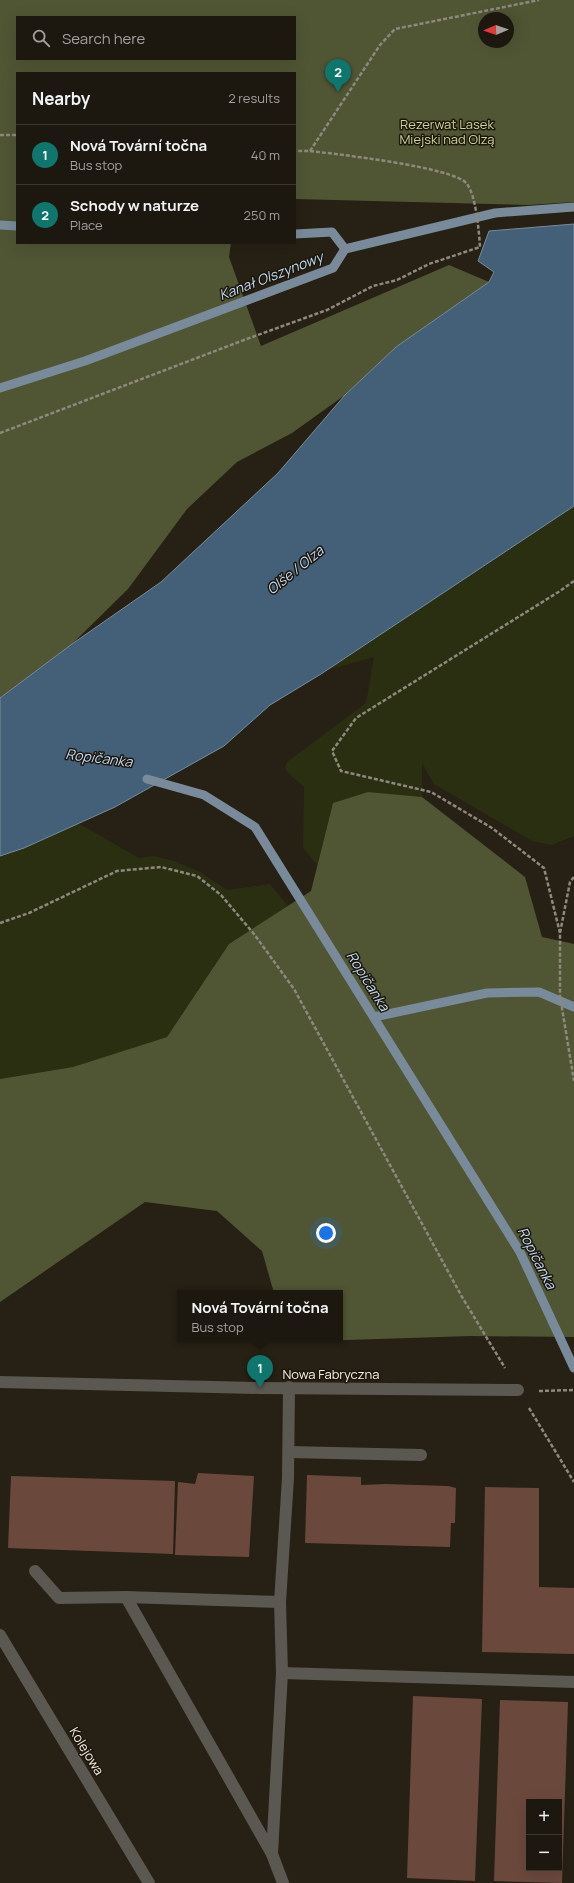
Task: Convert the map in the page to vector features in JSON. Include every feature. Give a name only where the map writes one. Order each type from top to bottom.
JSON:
[{"type":"street","name":"Nowa Fabryczna","points":[[0,1382],[289,1388],[518,1390]]},
{"type":"street","points":[[272,1854],[282,1673],[280,1602],[288,1478],[289,1388]]},
{"type":"street","points":[[288,1452],[421,1455]]},
{"type":"street","points":[[35,1571],[59,1598],[126,1597],[280,1602]]},
{"type":"street","points":[[126,1597],[272,1854],[283,1883]]},
{"type":"street","name":"Kolejowa","points":[[0,1635],[149,1883]]},
{"type":"street","points":[[282,1673],[574,1682]]},
{"type":"path","points":[[310,151],[380,45],[395,29],[539,0]]},
{"type":"path","points":[[0,135],[16,135]]},
{"type":"path","points":[[0,433],[327,310],[373,286],[397,280],[430,264],[480,246],[473,198],[467,184],[459,177],[411,165],[310,151],[296,151]]},
{"type":"path","points":[[560,933],[544,868],[492,828],[431,792],[341,771],[332,751],[356,718],[574,581]]},
{"type":"path","points":[[0,924],[29,913],[116,871],[161,867],[197,876],[221,895],[254,934],[294,989],[462,1297],[574,1482]]},
{"type":"path","points":[[574,877],[570,882],[560,933],[560,996],[574,1080]]},
{"type":"path","points":[[541,1391],[574,1390]]},
{"type":"green space","name":"Rezerwat Lasek Miejski nad Olzą","points":[[0,0],[574,0],[574,202],[528,205],[296,199],[296,72],[16,72],[16,244],[231,244],[229,257],[261,346],[449,265],[489,282],[396,347],[345,395],[292,433],[237,462],[187,509],[128,589],[72,644],[0,698]]},
{"type":"green space","points":[[574,506],[574,836],[552,845],[532,841],[434,784],[422,763],[422,797],[368,792],[333,803],[317,865],[303,848],[304,787],[287,772],[285,768],[287,762],[366,703],[374,657],[327,670]]},
{"type":"green space","points":[[368,792],[422,797],[525,877],[542,937],[574,944],[574,1337],[470,1336],[343,1340],[343,1290],[273,1290],[262,1251],[217,1211],[145,1202],[0,1302],[0,1079],[73,1067],[167,1037],[229,944],[311,891],[333,803]]},
{"type":"green space","points":[[78,823],[139,858],[154,856],[174,861],[200,872],[227,890],[270,884],[288,906],[229,944],[167,1037],[73,1067],[0,1079],[0,856]]},
{"type":"water","name":"Olše / Olza","points":[[574,224],[574,506],[321,674],[270,705],[224,746],[115,807],[24,848],[0,856],[0,698],[72,644],[161,582],[278,473],[345,395],[396,347],[489,282],[494,272],[478,261],[489,231]]},
{"type":"building","points":[[198,1473],[254,1476],[249,1557],[175,1555],[178,1482],[195,1484]]},
{"type":"building","points":[[307,1475],[361,1477],[361,1485],[385,1484],[448,1486],[456,1488],[455,1523],[451,1523],[450,1547],[305,1543]]},
{"type":"building","points":[[11,1476],[175,1481],[173,1554],[8,1548]]},
{"type":"building","points":[[485,1487],[539,1488],[539,1587],[574,1588],[574,1654],[482,1652]]},
{"type":"building","points":[[413,1696],[482,1699],[475,1881],[407,1878]]},
{"type":"building","points":[[500,1700],[568,1702],[562,1883],[494,1881]]},
{"type":"waterway","name":"Kanał Olszynowy","points":[[0,388],[85,361],[333,268],[345,249],[495,213],[574,207]]},
{"type":"waterway","points":[[0,225],[16,226]]},
{"type":"waterway","points":[[296,234],[332,232],[345,249]]},
{"type":"waterway","name":"Ropičanka","points":[[147,779],[204,795],[255,827],[520,1252],[574,1368]]},
{"type":"waterway","points":[[374,1017],[487,993],[539,992],[574,1007]]},
{"type":"place","name":"Schody w naturze","points":[[338,92]]},
{"type":"place","name":"Nová Tovární točna","points":[[260,1388]]}]
